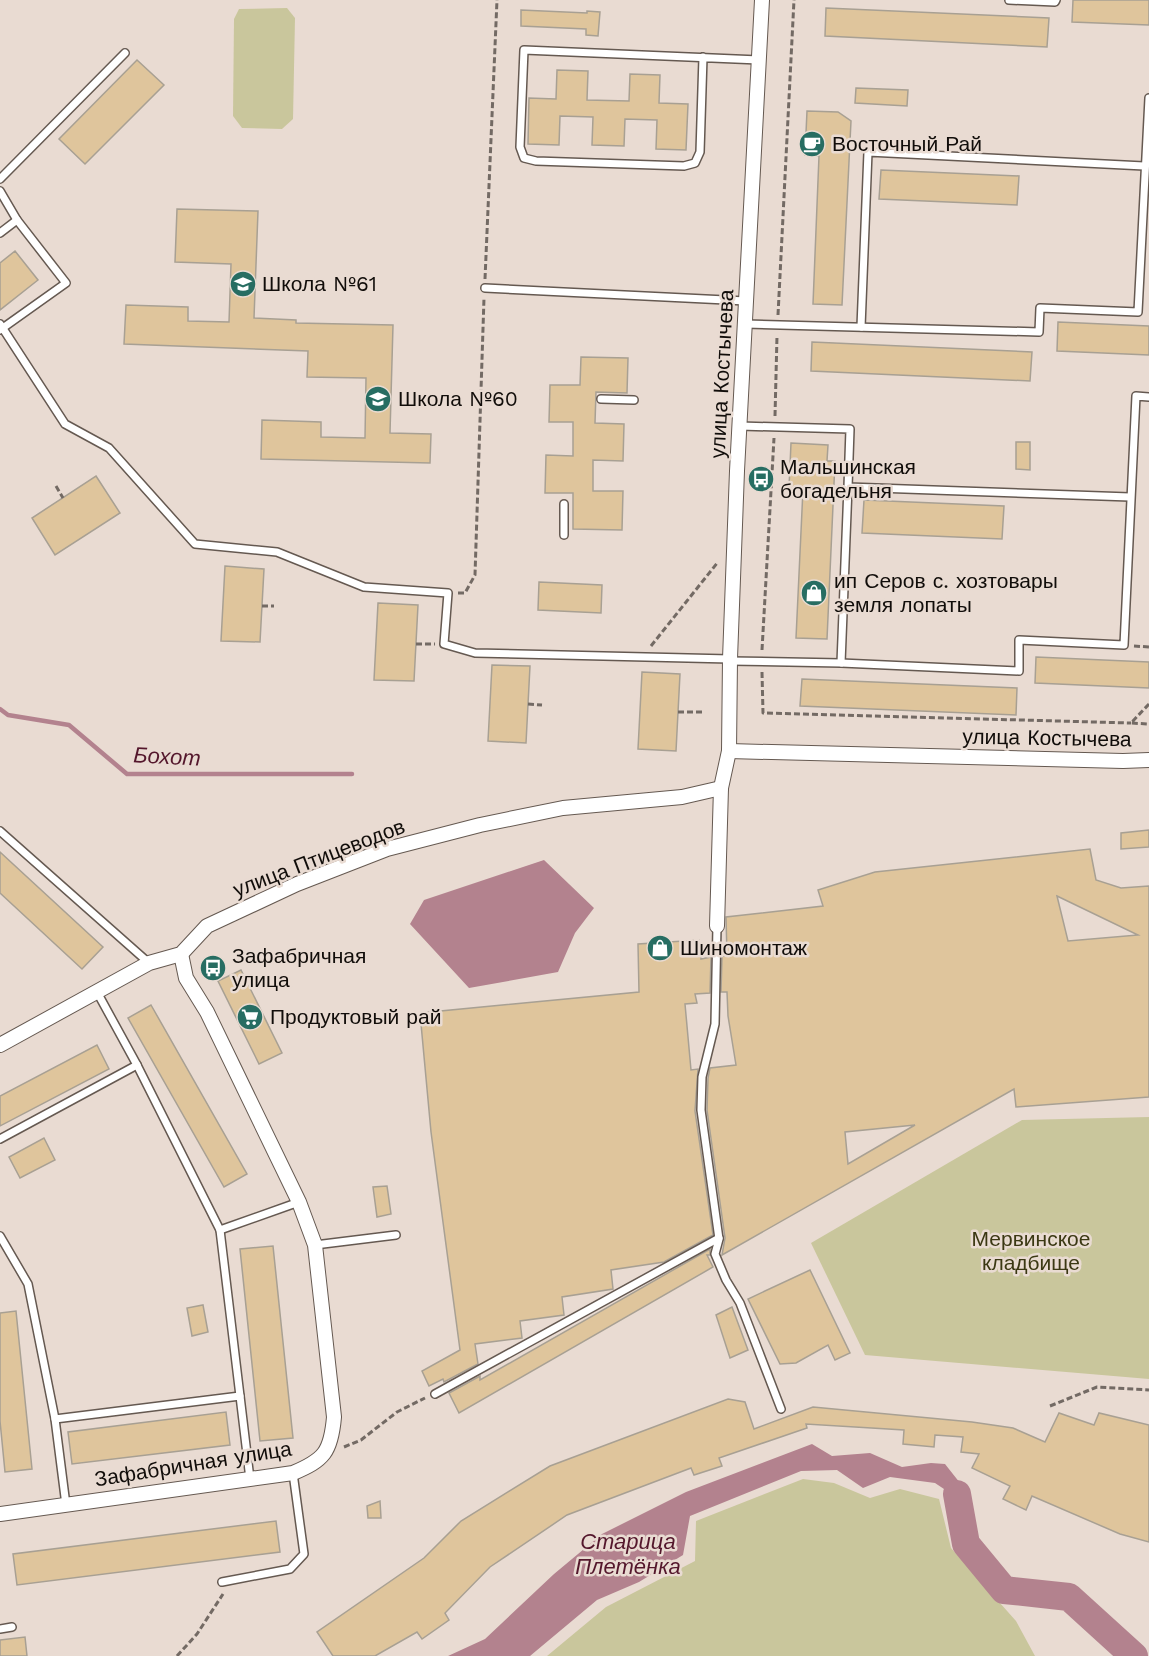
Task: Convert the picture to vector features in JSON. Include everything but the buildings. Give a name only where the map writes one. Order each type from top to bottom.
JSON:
[{"type":"street","name":"улица Костычева","points":[[717,926],[721,788],[729,751],[734,542],[762,0]]},
{"type":"street","name":"улица Костычева","points":[[729,751],[1149,760]]},
{"type":"street","name":"улица Птицеводов","points":[[181,954],[207,926],[297,884],[387,849],[480,825],[563,808],[682,797],[721,788]]},
{"type":"street","points":[[0,1045],[148,963],[181,954]]},
{"type":"street","name":"Зафабричная улица","points":[[0,1514],[293,1473],[315,1463],[322,1456],[333,1436],[334,1417],[315,1245],[299,1202],[207,1012],[186,978],[181,954]]},
{"type":"lane","points":[[1009,0],[1056,2],[1056,0]]},
{"type":"lane","points":[[703,57],[700,152],[694,163],[684,166],[548,162],[524,158],[520,147],[524,50],[703,57],[759,60]]},
{"type":"lane","points":[[0,179],[125,53]]},
{"type":"lane","points":[[746,324],[1039,332],[1040,308],[1138,312],[1149,98]]},
{"type":"lane","points":[[861,327],[868,152],[1144,166]]},
{"type":"lane","points":[[0,190],[17,220],[66,283],[1,327],[65,424],[109,448],[195,544],[277,552],[364,587],[448,593],[444,644],[475,653],[1018,670],[1019,640],[1124,645],[1136,396],[1149,397]]},
{"type":"lane","points":[[0,233],[17,220]]},
{"type":"lane","points":[[485,288],[747,301]]},
{"type":"lane","points":[[601,399],[634,400]]},
{"type":"lane","points":[[740,426],[850,429],[841,663]]},
{"type":"lane","points":[[848,487],[1130,497]]},
{"type":"lane","points":[[564,504],[564,535]]},
{"type":"lane","points":[[0,831],[148,963]]},
{"type":"lane","points":[[717,926],[715,1024],[702,1077],[702,1110],[719,1238],[715,1254],[740,1304],[781,1409]]},
{"type":"lane","points":[[97,992],[137,1065],[220,1230],[250,1479]]},
{"type":"lane","points":[[0,1139],[137,1065]]},
{"type":"lane","points":[[220,1230],[299,1202]]},
{"type":"lane","points":[[315,1245],[396,1235]]},
{"type":"lane","points":[[0,1236],[28,1284],[55,1419],[66,1505]]},
{"type":"lane","points":[[435,1394],[719,1238]]},
{"type":"lane","points":[[55,1419],[240,1396]]},
{"type":"lane","points":[[222,1582],[290,1569],[304,1554],[293,1473]]},
{"type":"lane","points":[[0,1629],[12,1627]]},
{"type":"path","points":[[448,593],[465,593],[475,575],[497,0]]},
{"type":"path","points":[[794,0],[762,662],[763,713],[1149,724]]},
{"type":"path","points":[[56,486],[63,498]]},
{"type":"path","points":[[641,658],[734,542]]},
{"type":"path","points":[[262,606],[274,606]]},
{"type":"path","points":[[416,644],[444,644]]},
{"type":"path","points":[[1131,723],[1149,704]]},
{"type":"path","points":[[528,705],[542,705]]},
{"type":"path","points":[[678,712],[702,712]]},
{"type":"path","points":[[1050,1406],[1097,1387],[1149,1390]]},
{"type":"path","points":[[322,1456],[361,1440],[397,1412],[435,1394]]},
{"type":"path","points":[[177,1656],[197,1634],[233,1580]]},
{"type":"green space","points":[[287,8],[295,18],[293,119],[282,129],[242,128],[233,116],[234,19],[239,9]]},
{"type":"green space","name":"Мервинское кладбище","points":[[1149,1117],[1149,1379],[865,1355],[811,1243],[1022,1120]]},
{"type":"green space","points":[[803,1479],[834,1483],[870,1498],[900,1489],[939,1499],[951,1548],[1016,1621],[1035,1656],[547,1656],[606,1607],[695,1561],[696,1521]]},
{"type":"water","points":[[544,860],[594,908],[575,933],[558,972],[469,988],[410,924],[424,900]]},
{"type":"water","name":"Старица Плетёнка","points":[[812,1444],[832,1456],[870,1453],[902,1467],[931,1463],[945,1464],[960,1483],[956,1497],[935,1483],[890,1477],[863,1488],[837,1470],[801,1471],[690,1516],[683,1555],[639,1582],[597,1600],[530,1656],[448,1656],[485,1639],[554,1574],[602,1534],[686,1492]]},
{"type":"waterway","name":"Бохот","points":[[0,709],[8,715],[69,725],[127,774],[352,774]]},
{"type":"waterway","name":"Старица Плетёнка","points":[[957,1494],[966,1544],[1004,1590],[1069,1597],[1134,1656]]},
{"type":"place","name":"Восточный Рай","points":[[812,144]]},
{"type":"place","name":"Школа №61","points":[[243,284]]},
{"type":"place","name":"Школа №60","points":[[378,399]]},
{"type":"place","name":"Мальшинская богадельня","points":[[761,479]]},
{"type":"place","name":"ип Серов с. хозтовары земля лопаты","points":[[814,593]]},
{"type":"place","name":"Шиномонтаж","points":[[660,948]]},
{"type":"place","name":"Зафабричная улица","points":[[213,968]]},
{"type":"place","name":"Продуктовый рай","points":[[250,1017]]}]
